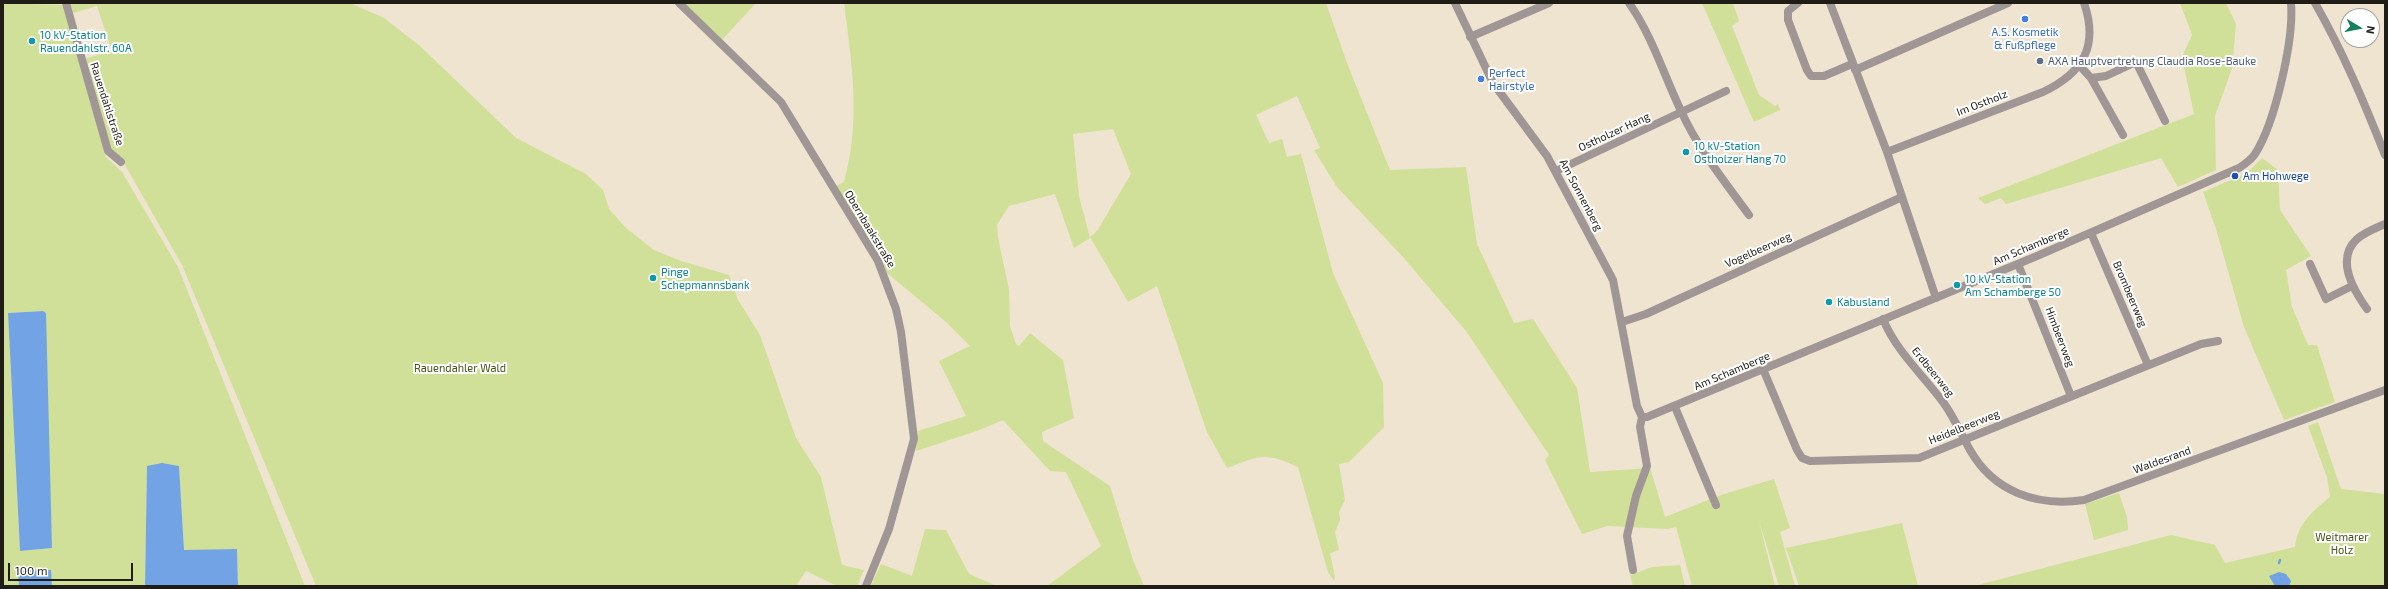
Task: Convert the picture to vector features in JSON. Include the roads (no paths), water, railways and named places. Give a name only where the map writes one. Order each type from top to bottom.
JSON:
[{"type":"street","name":"Rauendahlstraße","points":[[66,3],[108,151],[121,162]]},
{"type":"street","name":"Obernbaakstraße","points":[[679,3],[781,102],[789,113],[809,151],[878,261],[896,309],[901,332],[914,439],[889,529],[866,586]]},
{"type":"street","name":"Am Sonnenberg","points":[[1455,3],[1470,37],[1494,83],[1556,171],[1613,280],[1637,406],[1642,417],[1640,427],[1646,466],[1636,496],[1627,536],[1633,570]]},
{"type":"street","points":[[1470,37],[1549,3]]},
{"type":"street","points":[[1629,3],[1652,41],[1681,112],[1712,166],[1749,215]]},
{"type":"street","points":[[1798,3],[1788,11],[1788,20],[1806,70],[1812,76],[1824,76],[1853,67],[2008,3]]},
{"type":"street","points":[[1830,3],[1853,67],[1887,152],[1936,298]]},
{"type":"street","name":"Im Ostholz","points":[[1887,152],[2049,89],[2066,80],[2080,66],[2087,52],[2090,38],[2090,25],[2084,3]]},
{"type":"street","name":"Am Schamberge","points":[[1675,407],[1763,369],[2018,264],[2239,168],[2254,155],[2271,112],[2291,33],[2290,3]]},
{"type":"street","points":[[2315,3],[2350,68],[2385,154]]},
{"type":"street","points":[[2091,78],[2106,76],[2136,62],[2165,121]]},
{"type":"street","points":[[2080,66],[2091,78],[2123,135]]},
{"type":"street","points":[[1681,112],[1726,91]]},
{"type":"street","name":"Ostholzer Hang","points":[[1556,171],[1681,112]]},
{"type":"street","name":"Vogelbeerweg","points":[[1622,322],[1646,314],[1902,197]]},
{"type":"street","points":[[2367,309],[2352,286],[2348,267],[2353,244],[2362,235],[2385,224]]},
{"type":"street","name":"Brombeerweg","points":[[2091,232],[2148,365]]},
{"type":"street","name":"Himbeerweg","points":[[2018,264],[2071,396]]},
{"type":"street","points":[[2310,264],[2326,299],[2352,286]]},
{"type":"street","name":"Erdbeerweg","points":[[1883,319],[1896,345],[1924,376],[1944,403],[1964,439]]},
{"type":"street","name":"Heidelbeerweg","points":[[1763,369],[1797,450],[1802,458],[1807,460],[1913,459],[2201,344],[2218,341]]},
{"type":"street","name":"Waldesrand","points":[[1964,439],[1987,474],[2012,492],[2044,501],[2069,502],[2104,493],[2385,390]]},
{"type":"street","points":[[1642,417],[1654,416],[1675,407],[1716,505]]},
{"type":"water","points":[[43,311],[46,313],[52,548],[20,551],[8,313]]},
{"type":"water","points":[[162,463],[179,466],[184,550],[237,549],[238,586],[145,586],[147,466]]},
{"type":"water","points":[[51,570],[52,586],[19,586],[18,571]]},
{"type":"water","points":[[2279,572],[2286,574],[2291,581],[2289,586],[2275,586],[2269,576]]},
{"type":"place","name":"A.S. Kosmetik & Fußpflege","points":[[2025,19]]},
{"type":"place","name":"10 kV-Station Rauendahlstr. 60A","points":[[32,41]]},
{"type":"place","name":"AXA Hauptvertretung Claudia Rose-Bauke","points":[[2040,61]]},
{"type":"place","name":"Perfect Hairstyle","points":[[1481,79]]},
{"type":"place","name":"10 kV-Station Ostholzer Hang 70","points":[[1686,152]]},
{"type":"place","name":"Am Hohwege","points":[[2235,176]]},
{"type":"place","name":"Pinge Schepmannsbank","points":[[653,278]]},
{"type":"place","name":"10 kV-Station Am Schamberge 50","points":[[1957,285]]},
{"type":"place","name":"Kabusland","points":[[1829,302]]},
{"type":"park label","name":"Rauendahler Wald","points":[[460,368]]},
{"type":"park label","name":"Weitmarer Holz","points":[[2342,543]]}]
